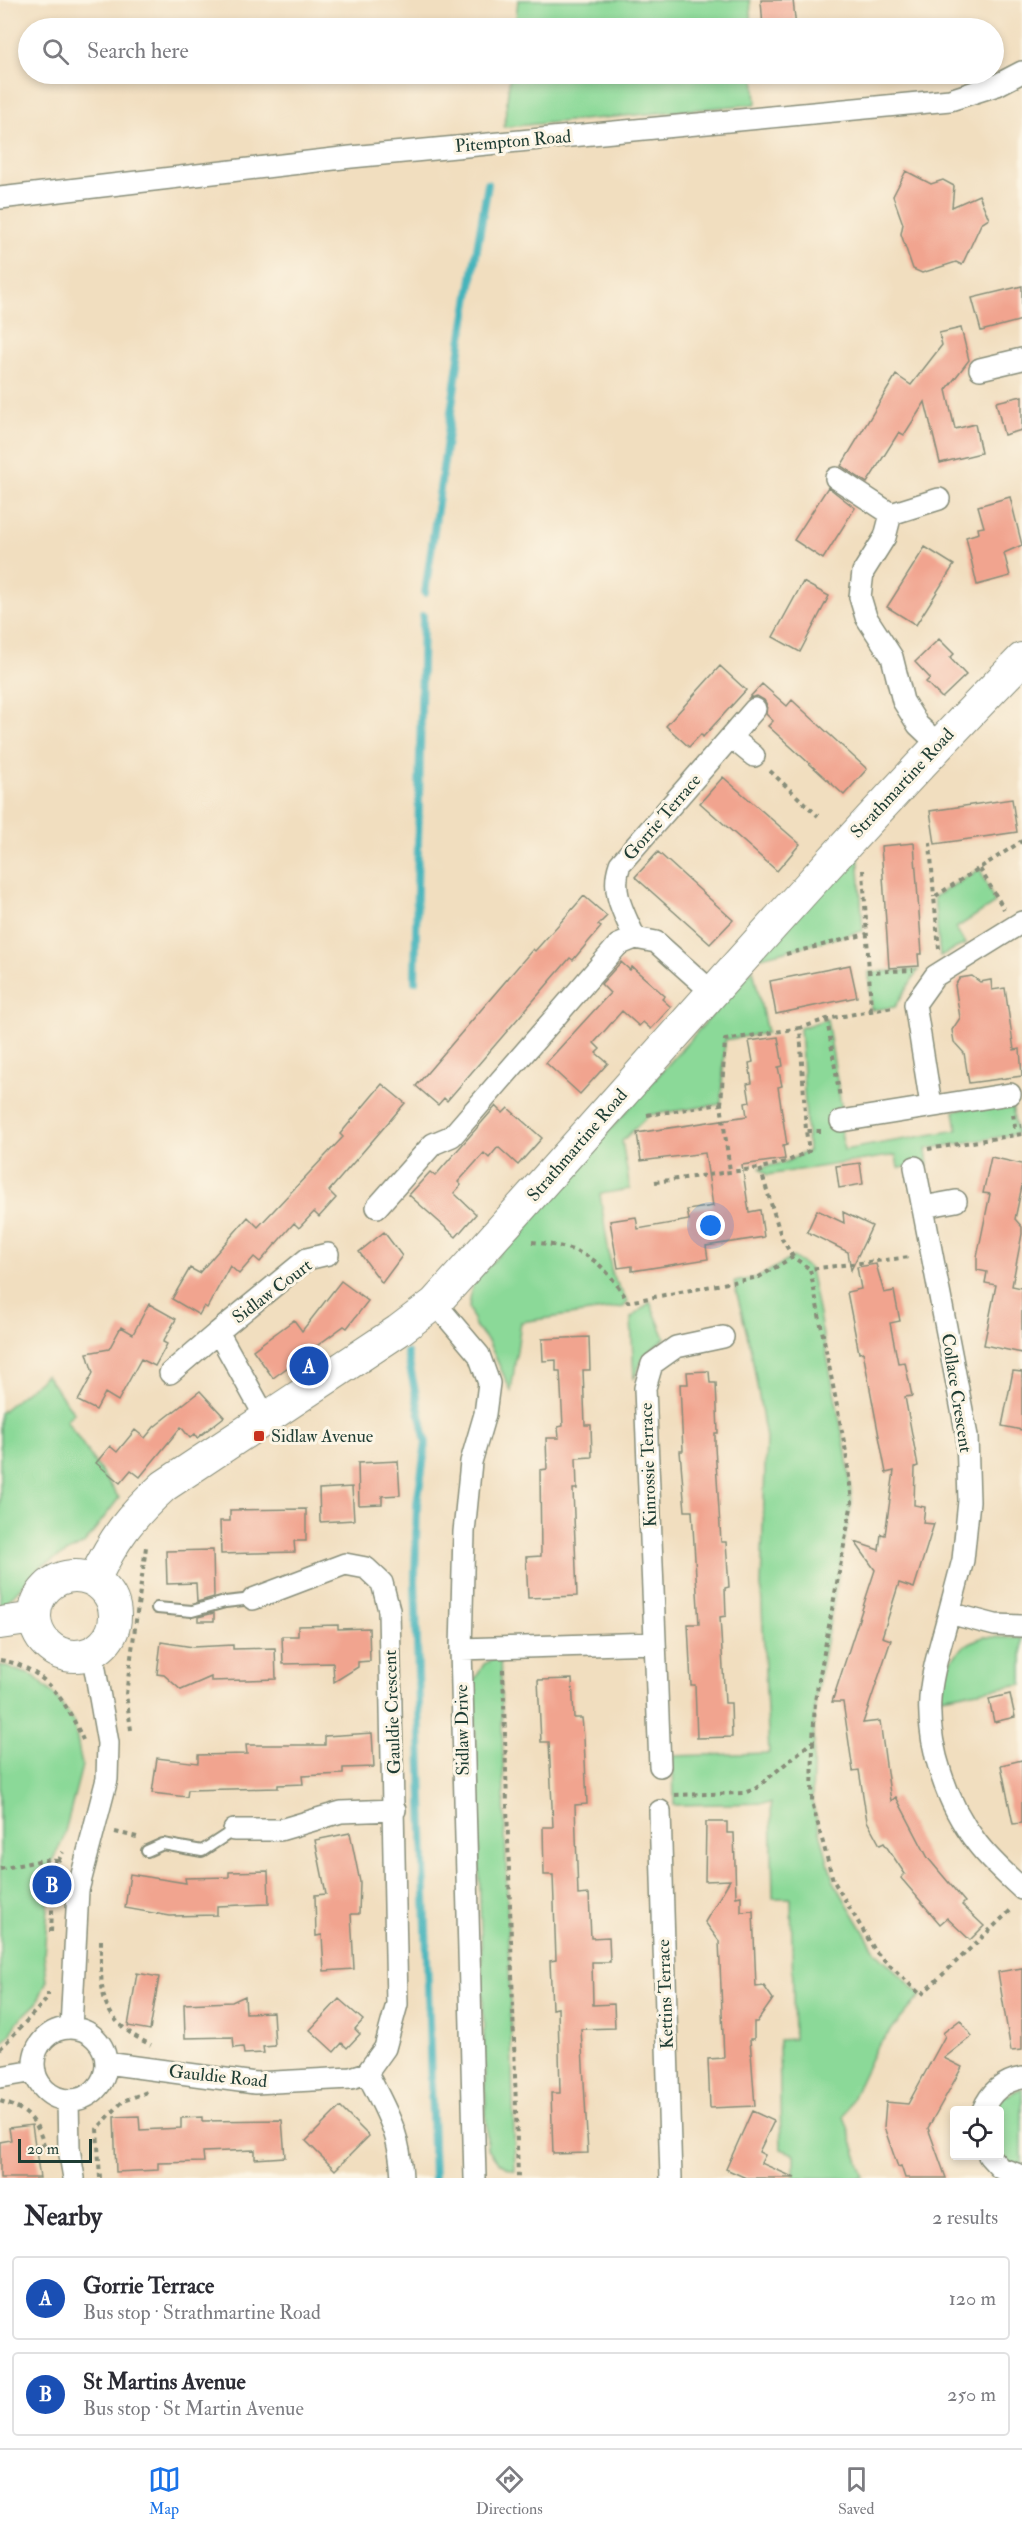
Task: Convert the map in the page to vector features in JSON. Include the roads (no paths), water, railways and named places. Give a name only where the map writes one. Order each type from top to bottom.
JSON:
[{"type":"street","name":"Pitempton Road","points":[[1004,82],[1022,72]]},
{"type":"street","name":"Pitempton Road","points":[[0,198],[351,157],[950,99],[1000,84]]},
{"type":"street","points":[[980,369],[1022,360]]},
{"type":"street","points":[[836,478],[891,514]]},
{"type":"street","points":[[891,514],[939,499]]},
{"type":"street","points":[[891,514],[885,537],[863,572],[860,597],[866,617],[892,657],[903,701],[918,725],[938,744]]},
{"type":"street","name":"Strathmartine Road","points":[[93,1580],[112,1542],[134,1514],[164,1486],[398,1331],[435,1303],[712,992],[938,744],[1020,667]]},
{"type":"street","name":"Gorrie Terrace","points":[[635,938],[616,895],[614,879],[620,864],[756,709]]},
{"type":"street","points":[[732,738],[754,756]]},
{"type":"street","points":[[931,1105],[915,1004],[931,971],[1015,919]]},
{"type":"street","points":[[377,1207],[433,1144],[452,1136],[618,945],[635,938],[656,942],[712,992]]},
{"type":"street","points":[[841,1121],[1010,1094]]},
{"type":"street","name":"Collace Crescent","points":[[915,1167],[967,1436],[969,1501],[963,1560],[934,1668],[930,1699],[932,1732],[956,1809],[977,1843],[1021,1888]]},
{"type":"street","points":[[923,1207],[956,1201]]},
{"type":"street","name":"Sidlaw Court","points":[[170,1373],[307,1259],[328,1254]]},
{"type":"street","name":"Sidlaw Drive","points":[[435,1303],[479,1355],[489,1383],[485,1414],[471,1462],[464,1532],[461,1649],[475,2178]]},
{"type":"street","name":"Sidlaw Court","points":[[218,1332],[266,1418]]},
{"type":"street","name":"Kinrossie Terrace","points":[[660,1766],[645,1388],[652,1364],[676,1347],[723,1337]]},
{"type":"street","name":"Gauldie Crescent","points":[[253,1599],[345,1564],[366,1568],[382,1583],[389,1610],[395,1810],[397,2004],[385,2048],[367,2073]]},
{"type":"street","points":[[66,1576],[80,1576],[93,1580],[104,1588],[115,1610],[110,1635],[92,1652],[67,1655],[54,1651],[38,1631],[34,1618],[36,1604],[43,1592],[53,1582],[66,1576]]},
{"type":"street","points":[[949,1613],[994,1625],[1022,1626]]},
{"type":"street","points":[[0,1623],[34,1618]]},
{"type":"street","points":[[461,1649],[654,1643]]},
{"type":"street","points":[[71,2028],[78,1890],[107,1779],[108,1743],[92,1652]]},
{"type":"street","name":"Kettins Terrace","points":[[665,1803],[671,2178]]},
{"type":"street","points":[[234,1830],[280,1830],[341,1812],[395,1810]]},
{"type":"street","points":[[71,2028],[92,2035],[99,2043],[106,2063],[104,2075],[91,2094],[68,2100],[46,2092],[34,2071],[34,2058],[39,2046],[47,2036],[59,2030],[71,2028]]},
{"type":"street","name":"Gauldie Road","points":[[106,2063],[255,2083],[351,2078],[367,2073]]},
{"type":"street","points":[[0,2077],[34,2071]]},
{"type":"street","points":[[367,2073],[394,2126],[401,2147],[402,2178]]},
{"type":"street","points":[[984,2106],[989,2095],[1012,2080],[1022,2078]]},
{"type":"street","points":[[68,2100],[69,2149],[74,2178]]},
{"type":"street","points":[[993,2160],[1000,2168],[1022,2176]]},
{"type":"lane","name":"Gauldie Crescent","points":[[157,1608],[192,1611],[225,1602],[253,1599]]},
{"type":"lane","points":[[147,1851],[163,1844],[202,1851],[234,1830]]},
{"type":"waterway","points":[[425,593],[461,343],[488,184]]},
{"type":"waterway","points":[[415,981],[423,616]]},
{"type":"waterway","points":[[407,1353],[426,1443],[417,1504],[415,1579],[434,2178]]},
{"type":"place","name":"Gorrie Terrace","points":[[309,1366]]},
{"type":"place","name":"Sidlaw Avenue","points":[[259,1436]]},
{"type":"place","name":"St Martins Avenue","points":[[52,1885]]}]
